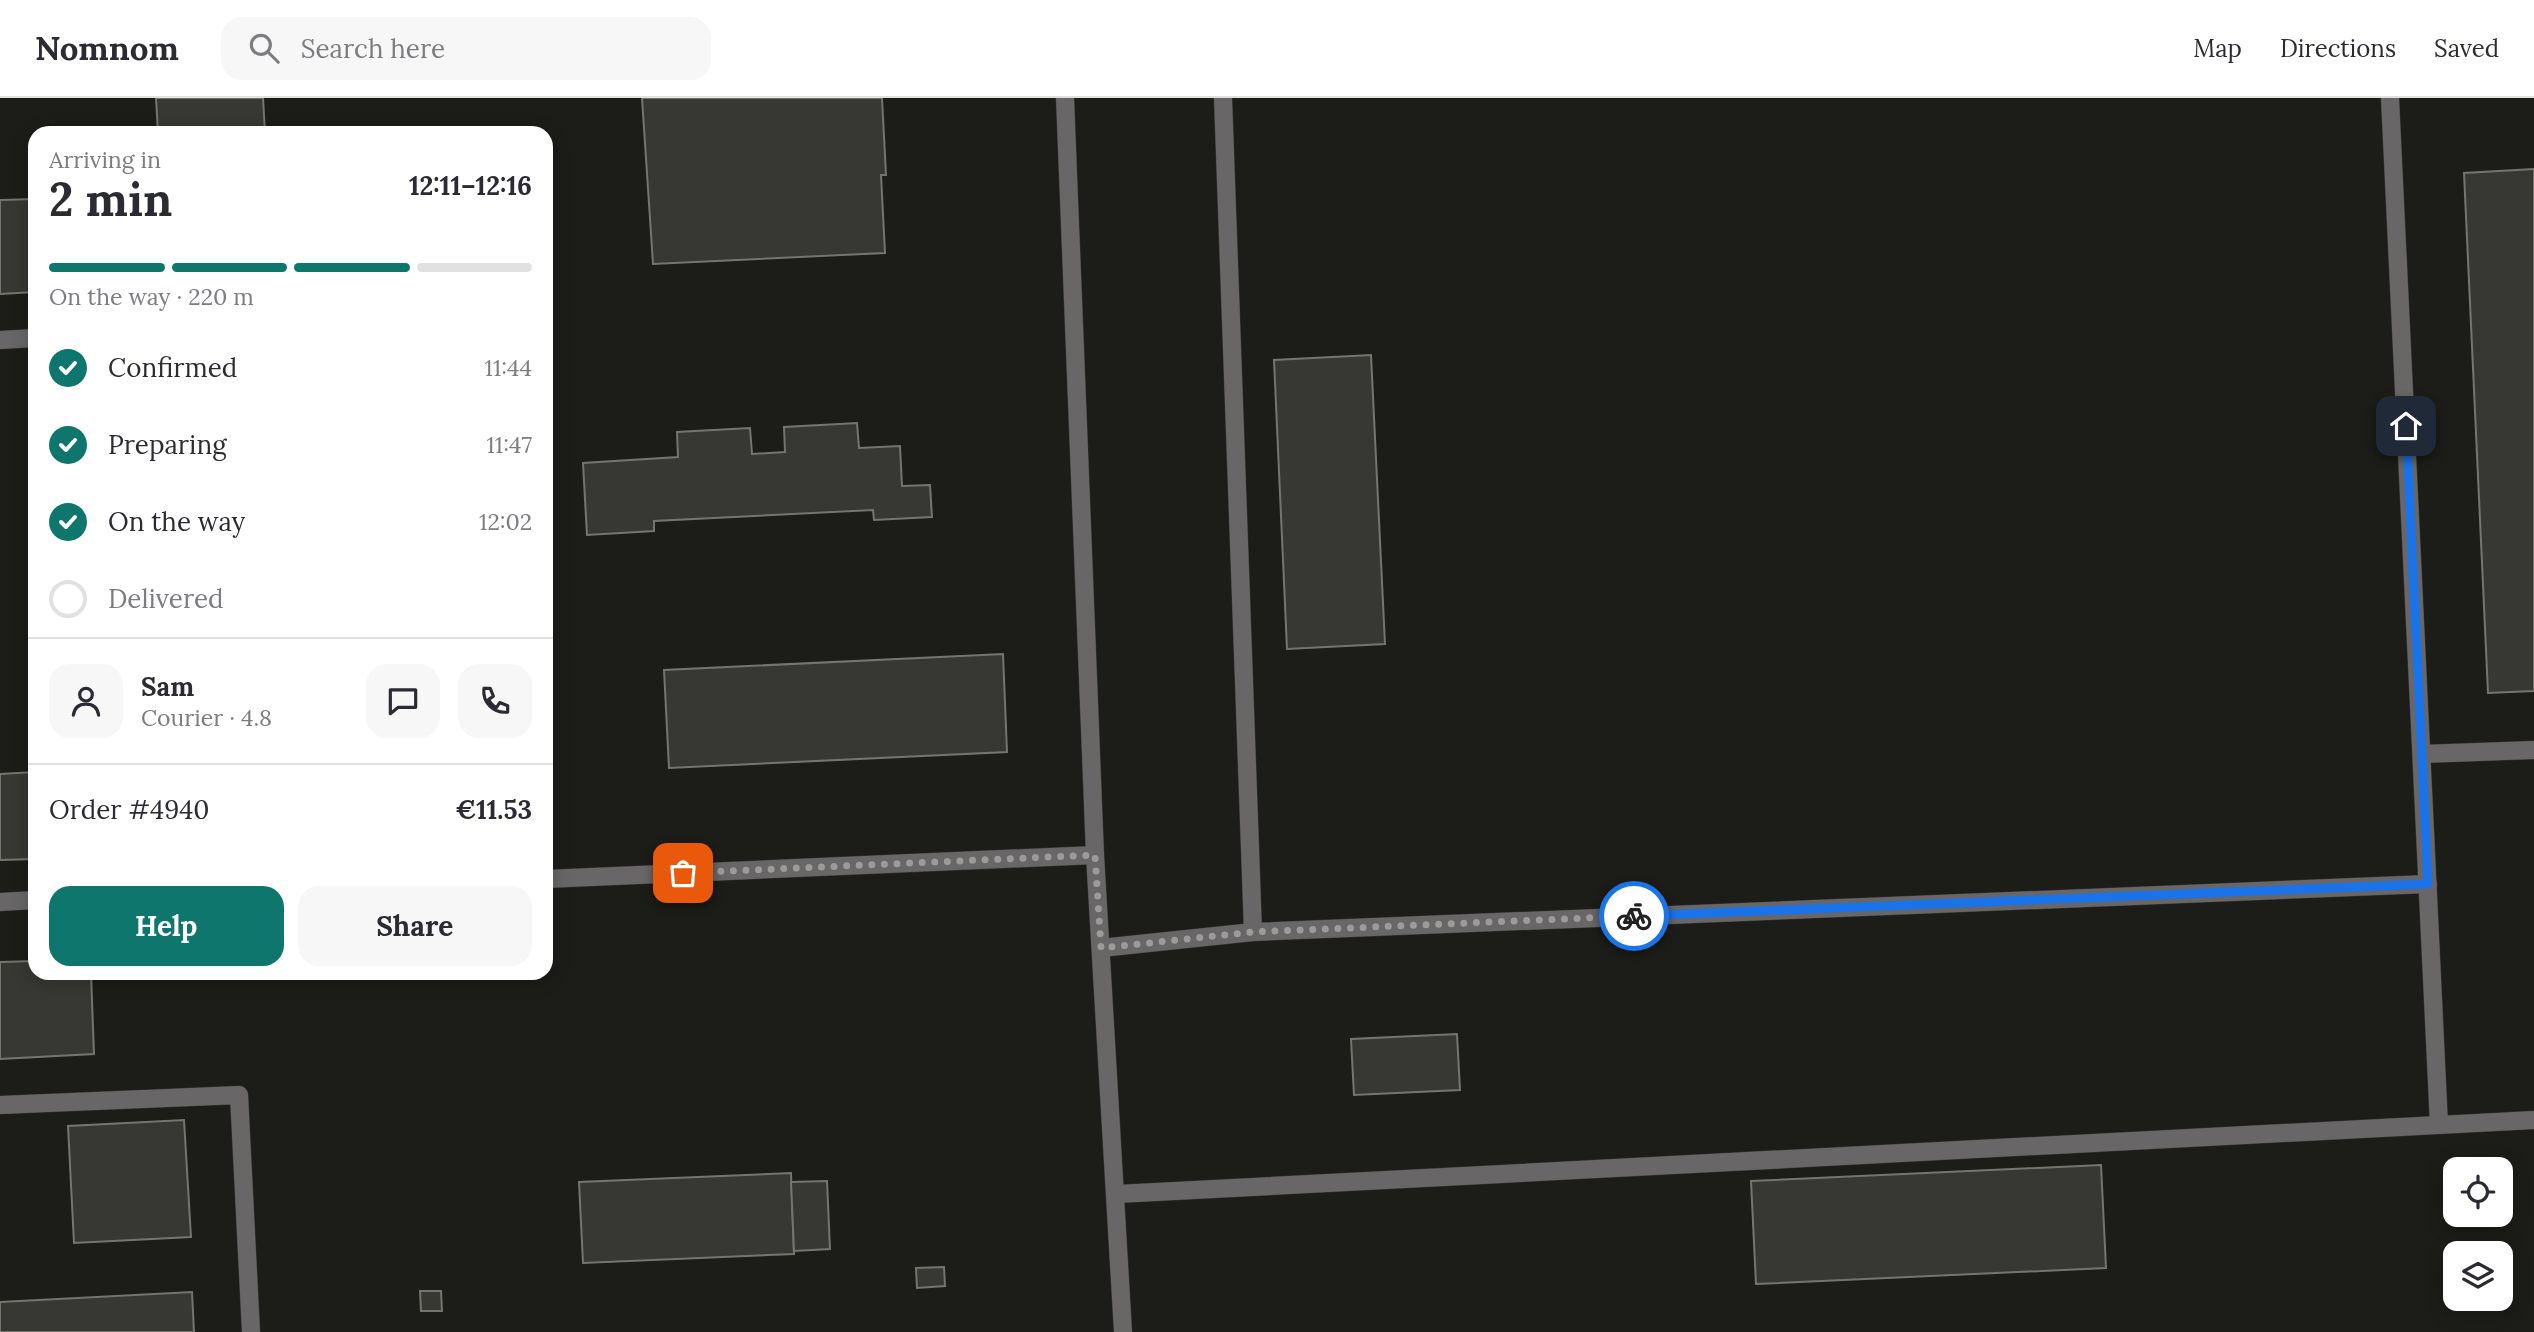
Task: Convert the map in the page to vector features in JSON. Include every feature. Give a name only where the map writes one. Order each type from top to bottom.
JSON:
[{"type":"lane","points":[[1065,98],[1095,855],[1123,1332]]},
{"type":"lane","points":[[1223,98],[1253,932]]},
{"type":"lane","points":[[2390,98],[2439,1125]]},
{"type":"lane","points":[[0,340],[28,338]]},
{"type":"lane","points":[[2421,754],[2534,750]]},
{"type":"lane","points":[[553,879],[1095,855]]},
{"type":"lane","points":[[1101,948],[1253,932],[2428,884]]},
{"type":"lane","points":[[0,902],[28,900]]},
{"type":"lane","points":[[0,1105],[239,1095],[251,1332]]},
{"type":"lane","points":[[1116,1194],[2534,1120]]},
{"type":"building","points":[[156,98],[263,98],[265,126],[158,126]]},
{"type":"building","points":[[642,98],[882,98],[886,175],[881,175],[885,253],[653,264]]},
{"type":"building","points":[[2534,169],[2534,691],[2488,693],[2464,173]]},
{"type":"building","points":[[28,199],[28,292],[0,294],[0,200]]},
{"type":"building","points":[[1371,355],[1385,644],[1287,649],[1274,360]]},
{"type":"building","points":[[857,423],[859,448],[900,446],[902,486],[930,485],[932,517],[874,520],[873,510],[654,521],[654,531],[587,535],[583,463],[678,457],[677,432],[750,428],[752,454],[785,452],[784,427]]},
{"type":"building","points":[[1003,654],[1007,752],[669,768],[664,670]]},
{"type":"building","points":[[28,772],[28,859],[0,860],[0,774]]},
{"type":"building","points":[[28,961],[28,980],[91,980],[94,1054],[0,1059],[0,962]]},
{"type":"building","points":[[1457,1034],[1460,1090],[1354,1095],[1351,1039]]},
{"type":"building","points":[[184,1120],[191,1237],[74,1243],[68,1126]]},
{"type":"building","points":[[2101,1165],[2106,1268],[1756,1284],[1751,1181]]},
{"type":"building","points":[[791,1173],[794,1254],[583,1263],[579,1182]]},
{"type":"building","points":[[827,1181],[830,1249],[794,1251],[791,1182]]},
{"type":"building","points":[[944,1267],[945,1286],[917,1288],[916,1268]]},
{"type":"building","points":[[420,1291],[441,1291],[442,1311],[421,1311]]},
{"type":"building","points":[[192,1292],[194,1332],[0,1332],[0,1302]]},
{"type":"way so far","points":[[683,873],[1095,855],[1101,948],[1253,932],[1634,916]]},
{"type":"route","points":[[1634,916],[2428,884],[2406,426]]}]
